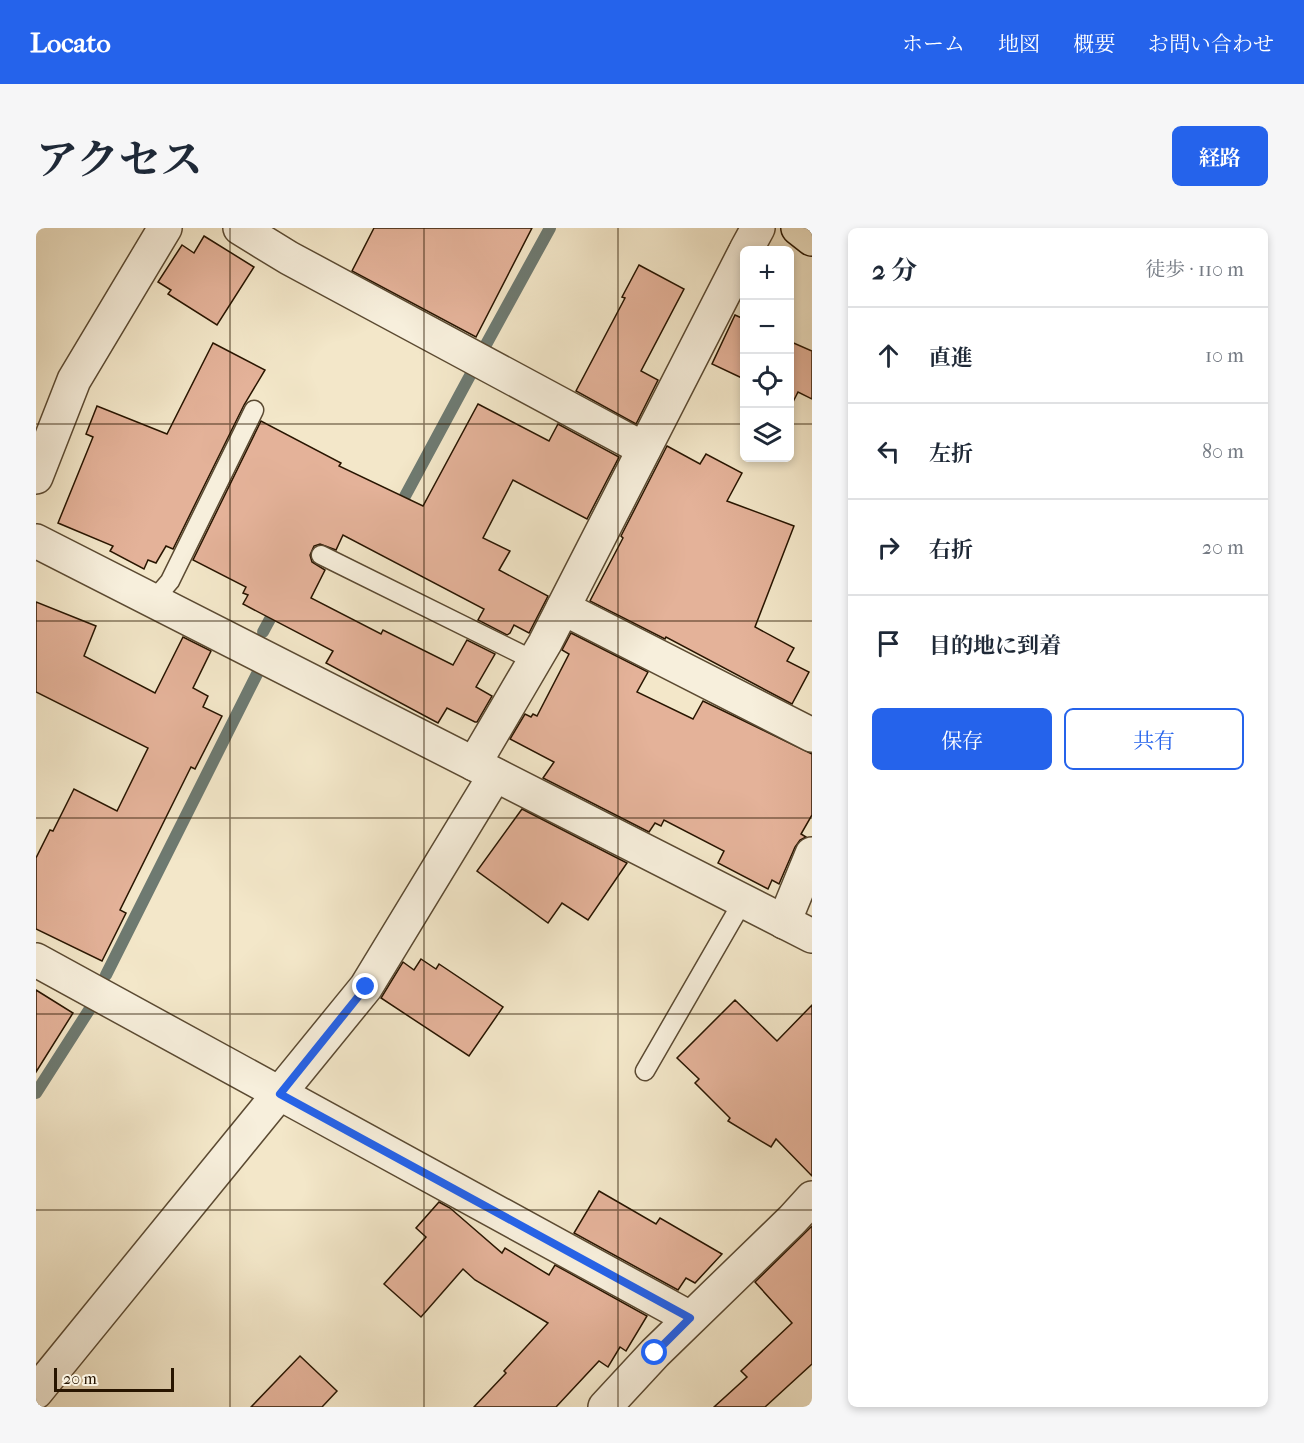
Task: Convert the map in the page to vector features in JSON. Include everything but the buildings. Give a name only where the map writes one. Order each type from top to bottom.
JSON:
[{"type":"main road","points":[[798,228],[812,239]]},
{"type":"street","points":[[36,477],[74,380],[165,228]]},
{"type":"street","points":[[240,228],[289,258],[644,449]]},
{"type":"street","points":[[748,246],[758,228]]},
{"type":"street","points":[[36,1392],[366,987],[484,770],[535,661],[740,262]]},
{"type":"street","points":[[36,541],[798,929],[812,854]]},
{"type":"street","points":[[563,608],[812,735]]},
{"type":"street","points":[[36,960],[690,1318]]},
{"type":"street","points":[[615,1403],[655,1353],[812,1198]]},
{"type":"lane","points":[[153,601],[170,580],[254,410]]},
{"type":"lane","points":[[321,555],[535,661]]},
{"type":"lane","points":[[645,1071],[743,901]]},
{"type":"waterway","points":[[483,350],[550,228]]},
{"type":"waterway","points":[[397,511],[473,370]]},
{"type":"waterway","points":[[263,632],[277,606]]},
{"type":"waterway","points":[[106,975],[258,672]]},
{"type":"waterway","points":[[36,1093],[91,1007]]},
{"type":"route","points":[[366,987],[280,1094],[690,1318],[655,1353]]}]
